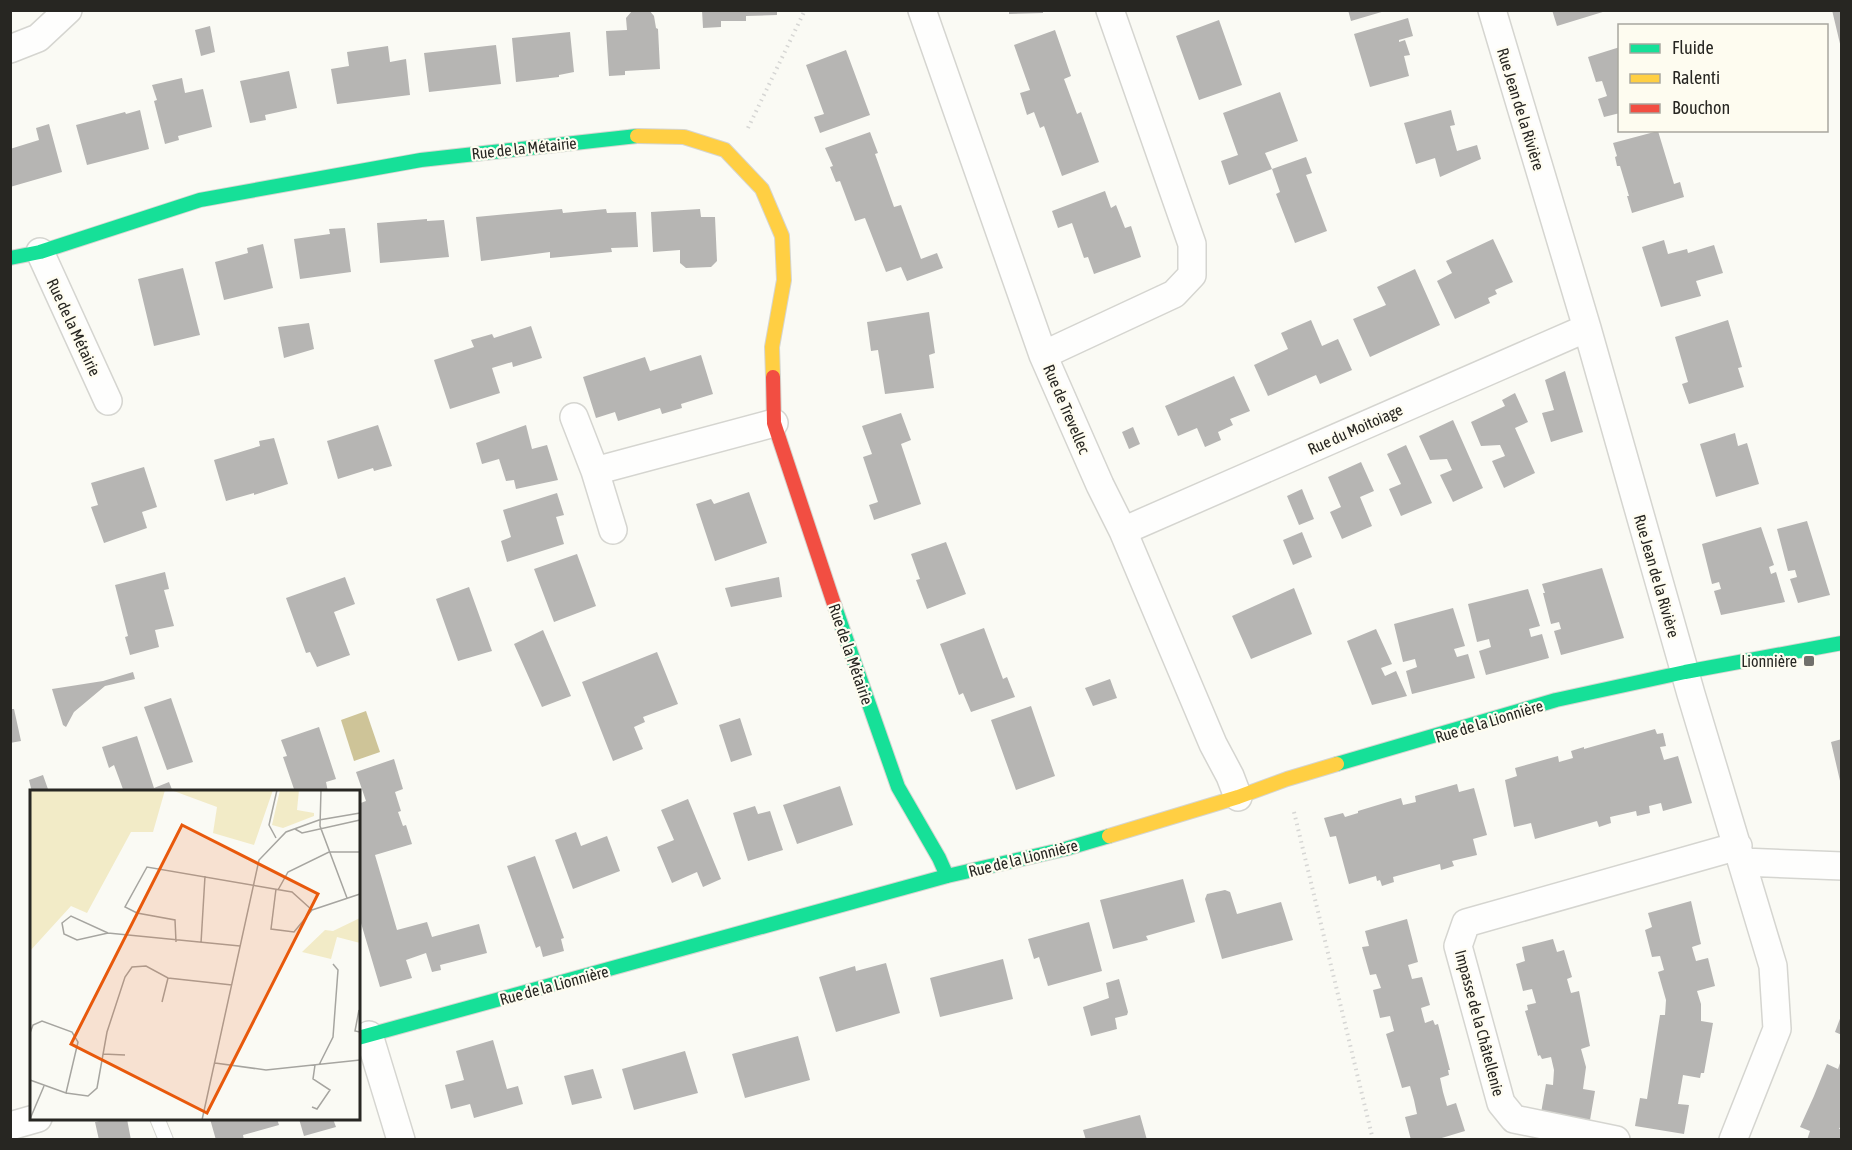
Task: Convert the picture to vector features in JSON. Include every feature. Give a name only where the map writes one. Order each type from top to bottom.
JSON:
[{"type":"street","points":[[10,49],[38,38],[69,10]]},
{"type":"street","name":"Rue de Trevellec","points":[[922,10],[1043,355],[1100,485],[1123,531],[1213,744],[1238,796]]},
{"type":"street","points":[[1043,355],[1174,294],[1192,275],[1192,244],[1110,10]]},
{"type":"street","name":"Rue Jean de la Rivière","points":[[1492,10],[1773,966],[1777,1029],[1734,1140]]},
{"type":"street","name":"Rue de la Métairie","points":[[10,258],[40,252],[200,200],[421,160],[638,136],[684,137],[725,150],[762,189],[782,236],[784,280],[772,347],[774,423],[851,655],[898,787],[947,876]]},
{"type":"street","name":"Rue de la Métairie","points":[[40,252],[108,401]]},
{"type":"street","name":"Rue du Moitoiage","points":[[1123,531],[1587,327]]},
{"type":"street","points":[[574,417],[595,471],[613,530]]},
{"type":"street","points":[[595,471],[774,423]]},
{"type":"street","name":"Rue de la Lionnière","points":[[364,1036],[947,876],[1065,849],[1287,779],[1556,700],[1685,672],[1842,643]]},
{"type":"street","points":[[1740,854],[1842,866]]},
{"type":"street","name":"Impasse de la Châtellenie","points":[[1616,1140],[1514,1119],[1501,1103],[1458,946],[1466,923],[1740,854]]},
{"type":"street","points":[[364,1036],[401,1140]]},
{"type":"street","points":[[10,1126],[34,1120]]},
{"type":"lane","points":[[157,1120],[166,1140]]},
{"type":"path","points":[[734,159],[805,10]]},
{"type":"path","points":[[1287,779],[1373,1140]]},
{"type":"shaded area","points":[[366,711],[380,752],[354,761],[341,720]]},
{"type":"building","points":[[649,10],[654,16],[658,29],[660,69],[625,71],[625,75],[609,76],[606,31],[627,30],[626,18],[632,11]]},
{"type":"building","points":[[702,10],[777,10],[777,15],[746,16],[746,21],[721,21],[721,27],[703,28]]},
{"type":"building","points":[[1009,10],[1043,10],[1043,13],[1009,14]]},
{"type":"building","points":[[1348,10],[1385,10],[1385,11],[1351,21]]},
{"type":"building","points":[[1552,10],[1606,10],[1606,11],[1557,26]]},
{"type":"building","points":[[1832,10],[1842,10],[1842,48],[1841,48]]},
{"type":"building","points":[[1408,18],[1413,36],[1399,40],[1399,42],[1405,40],[1410,55],[1404,56],[1409,76],[1370,87],[1354,34]]},
{"type":"building","points":[[1219,20],[1242,85],[1199,100],[1176,36]]},
{"type":"building","points":[[210,26],[215,52],[201,56],[195,30]]},
{"type":"building","points":[[1055,30],[1071,76],[1064,79],[1077,114],[1081,112],[1099,162],[1062,176],[1044,126],[1040,128],[1034,112],[1027,115],[1020,93],[1030,90],[1014,45]]},
{"type":"building","points":[[570,32],[574,72],[559,75],[559,77],[516,82],[512,38]]},
{"type":"building","points":[[496,45],[501,84],[429,92],[424,53]]},
{"type":"building","points":[[388,46],[390,62],[406,59],[410,95],[337,104],[331,69],[349,66],[347,52]]},
{"type":"building","points":[[1618,48],[1618,114],[1604,117],[1598,99],[1607,96],[1602,81],[1596,82],[1588,57]]},
{"type":"building","points":[[846,50],[870,115],[820,133],[814,117],[824,114],[806,65]]},
{"type":"building","points":[[289,71],[297,108],[265,115],[266,120],[250,123],[240,81]]},
{"type":"building","points":[[182,78],[185,93],[203,89],[212,127],[178,136],[179,140],[165,144],[152,85]]},
{"type":"building","points":[[1280,92],[1298,141],[1265,153],[1272,169],[1229,185],[1221,161],[1238,155],[1223,113]]},
{"type":"building","points":[[140,110],[149,149],[87,165],[76,125]]},
{"type":"building","points":[[1451,110],[1455,125],[1450,126],[1457,151],[1477,145],[1481,159],[1440,177],[1435,158],[1416,164],[1404,123]]},
{"type":"building","points":[[49,124],[62,172],[10,187],[10,149],[39,140],[36,128]]},
{"type":"building","points":[[870,132],[878,153],[875,154],[894,207],[901,205],[921,259],[937,253],[943,268],[907,281],[901,267],[886,272],[865,218],[855,221],[840,181],[836,182],[830,167],[833,166],[825,148]]},
{"type":"building","points":[[1658,132],[1674,184],[1680,182],[1684,197],[1632,213],[1620,166],[1617,166],[1613,143]]},
{"type":"building","points":[[1306,157],[1312,173],[1306,175],[1327,231],[1295,243],[1276,194],[1280,192],[1272,169]]},
{"type":"building","points":[[1105,191],[1111,208],[1116,205],[1125,228],[1131,226],[1141,257],[1094,274],[1088,257],[1084,258],[1072,223],[1058,228],[1052,211]]},
{"type":"building","points":[[562,209],[563,213],[606,209],[607,213],[636,212],[638,247],[611,248],[612,252],[550,258],[550,252],[481,261],[476,217]]},
{"type":"building","points":[[700,209],[701,217],[715,217],[717,261],[711,267],[686,268],[680,263],[680,250],[653,252],[651,212]]},
{"type":"building","points":[[427,219],[427,221],[444,220],[449,257],[380,263],[377,223]]},
{"type":"building","points":[[345,228],[351,272],[300,279],[294,239],[330,234],[329,229]]},
{"type":"building","points":[[1493,239],[1513,282],[1495,290],[1497,294],[1488,298],[1490,303],[1455,319],[1437,281],[1452,273],[1446,261]]},
{"type":"building","points":[[1664,240],[1668,254],[1687,249],[1688,253],[1714,245],[1723,273],[1696,281],[1701,296],[1661,307],[1642,247]]},
{"type":"building","points":[[263,244],[273,288],[224,300],[215,262],[248,253],[247,248]]},
{"type":"building","points":[[183,268],[200,335],[154,346],[138,279]]},
{"type":"building","points":[[1415,269],[1440,325],[1370,357],[1353,319],[1386,305],[1377,287]]},
{"type":"building","points":[[929,312],[935,353],[929,355],[934,388],[885,394],[878,350],[871,351],[867,322]]},
{"type":"building","points":[[1311,320],[1322,346],[1338,339],[1352,370],[1320,384],[1316,375],[1268,396],[1254,365],[1288,349],[1281,333]]},
{"type":"building","points":[[1728,320],[1742,367],[1738,368],[1744,387],[1689,404],[1682,384],[1688,382],[1675,337]]},
{"type":"building","points":[[309,323],[314,349],[284,358],[278,327]]},
{"type":"building","points":[[531,326],[542,358],[513,367],[512,362],[492,368],[500,393],[450,409],[434,360],[474,347],[471,340],[492,334],[494,338]]},
{"type":"building","points":[[701,355],[713,394],[681,404],[682,408],[662,414],[660,408],[618,421],[615,412],[596,418],[583,377],[645,357],[650,371]]},
{"type":"building","points":[[1565,371],[1583,432],[1551,442],[1542,413],[1554,410],[1545,380]]},
{"type":"building","points":[[1234,376],[1250,411],[1230,419],[1233,425],[1218,432],[1221,440],[1205,447],[1197,428],[1178,436],[1165,406]]},
{"type":"building","points":[[1515,393],[1528,422],[1515,428],[1535,473],[1504,488],[1492,461],[1505,456],[1500,445],[1481,446],[1471,422],[1505,406],[1502,400]]},
{"type":"building","points":[[901,413],[911,440],[901,444],[921,504],[874,520],[869,505],[878,502],[863,457],[872,454],[862,426]]},
{"type":"building","points":[[1453,420],[1483,488],[1453,502],[1440,475],[1452,470],[1447,459],[1430,460],[1419,436]]},
{"type":"building","points":[[378,425],[392,466],[374,471],[373,468],[338,479],[327,441]]},
{"type":"building","points":[[526,425],[532,449],[547,445],[558,480],[516,489],[514,480],[506,481],[499,459],[482,464],[476,443]]},
{"type":"building","points":[[1133,427],[1140,444],[1129,449],[1122,432]]},
{"type":"building","points":[[1735,433],[1738,446],[1747,443],[1759,484],[1716,497],[1700,444]]},
{"type":"building","points":[[274,438],[288,484],[226,501],[214,460],[260,446],[259,441]]},
{"type":"building","points":[[1406,445],[1432,503],[1401,516],[1389,489],[1401,484],[1387,454]]},
{"type":"building","points":[[1361,462],[1374,491],[1360,497],[1372,526],[1342,539],[1330,512],[1341,507],[1328,477]]},
{"type":"building","points":[[144,467],[157,507],[142,512],[147,528],[104,543],[91,507],[98,505],[91,483]]},
{"type":"building","points":[[1302,489],[1314,519],[1299,525],[1287,496]]},
{"type":"building","points":[[749,492],[767,543],[715,561],[696,504],[711,499],[714,504]]},
{"type":"building","points":[[557,493],[564,515],[556,517],[564,544],[507,562],[501,541],[511,537],[503,510]]},
{"type":"building","points":[[1807,521],[1830,595],[1798,603],[1790,579],[1797,577],[1795,570],[1788,571],[1777,529]]},
{"type":"building","points":[[1761,527],[1774,565],[1769,567],[1771,574],[1776,572],[1785,602],[1721,615],[1714,591],[1721,589],[1719,582],[1712,584],[1702,544]]},
{"type":"building","points":[[1302,532],[1312,557],[1293,565],[1283,540]]},
{"type":"building","points":[[946,542],[966,594],[927,609],[916,580],[920,579],[911,554]]},
{"type":"building","points":[[577,554],[596,606],[554,622],[534,569]]},
{"type":"building","points":[[1602,568],[1624,638],[1561,655],[1554,631],[1561,629],[1559,622],[1551,624],[1542,584]]},
{"type":"building","points":[[165,572],[169,589],[164,590],[174,626],[155,630],[159,647],[130,655],[125,637],[128,636],[115,585]]},
{"type":"building","points":[[345,577],[355,604],[334,612],[350,655],[317,667],[310,652],[306,653],[286,598]]},
{"type":"building","points":[[779,577],[782,597],[731,607],[725,588]]},
{"type":"building","points":[[469,587],[492,651],[458,661],[436,599]]},
{"type":"building","points":[[1294,588],[1312,634],[1251,659],[1232,616]]},
{"type":"building","points":[[1528,589],[1540,626],[1529,629],[1531,637],[1542,634],[1549,658],[1486,675],[1479,651],[1491,647],[1489,639],[1477,642],[1468,604]]},
{"type":"building","points":[[1453,608],[1465,646],[1454,649],[1457,657],[1468,654],[1475,678],[1412,694],[1406,671],[1417,667],[1415,659],[1403,662],[1394,624]]},
{"type":"building","points":[[984,628],[1003,679],[1007,677],[1015,697],[971,712],[963,693],[959,695],[940,644]]},
{"type":"building","points":[[1376,629],[1392,664],[1381,668],[1385,676],[1396,671],[1407,696],[1372,705],[1347,641]]},
{"type":"building","points":[[543,630],[571,696],[542,707],[514,644]]},
{"type":"building","points":[[657,652],[678,704],[643,717],[645,722],[634,727],[643,749],[613,761],[582,682]]},
{"type":"building","points":[[133,672],[135,679],[105,686],[74,712],[66,727],[63,725],[52,689],[103,681]]},
{"type":"building","points":[[1110,679],[1117,698],[1093,706],[1085,688]]},
{"type":"building","points":[[171,698],[193,762],[167,770],[144,707]]},
{"type":"building","points":[[1031,706],[1055,776],[1016,790],[991,720]]},
{"type":"building","points":[[10,709],[14,709],[21,741],[10,743]]},
{"type":"building","points":[[740,718],[752,755],[731,762],[719,725]]},
{"type":"building","points":[[319,727],[336,779],[326,782],[328,790],[294,790],[283,757],[287,756],[281,740]]},
{"type":"building","points":[[1655,729],[1657,734],[1663,733],[1666,746],[1660,747],[1664,760],[1678,756],[1692,803],[1663,811],[1661,803],[1649,806],[1650,813],[1637,816],[1636,811],[1610,817],[1611,823],[1599,827],[1597,821],[1535,839],[1531,823],[1514,827],[1505,780],[1517,776],[1515,768],[1558,756],[1559,762],[1573,758],[1571,751]]},
{"type":"building","points":[[137,736],[154,788],[169,782],[172,790],[123,790],[114,765],[109,768],[102,747]]},
{"type":"building","points":[[1842,739],[1842,785],[1841,785],[1831,742]]},
{"type":"building","points":[[394,759],[403,789],[395,792],[401,811],[398,812],[403,826],[406,825],[412,844],[375,855],[397,930],[427,922],[432,937],[479,924],[487,953],[440,965],[441,970],[432,972],[426,953],[406,960],[412,978],[380,987],[360,920],[360,803],[366,801],[356,772]]},
{"type":"building","points":[[43,775],[48,790],[32,790],[29,780]]},
{"type":"building","points":[[1457,784],[1459,792],[1474,788],[1487,835],[1473,839],[1477,855],[1452,861],[1454,866],[1441,870],[1440,864],[1393,877],[1394,882],[1382,886],[1376,876],[1349,884],[1336,836],[1330,837],[1324,818],[1343,813],[1345,817],[1401,798],[1403,805],[1416,802],[1415,796]]},
{"type":"building","points":[[840,786],[853,825],[797,844],[783,805]]},
{"type":"building","points":[[688,799],[721,879],[703,887],[697,872],[672,883],[657,847],[674,840],[661,810]]},
{"type":"building","points":[[755,806],[758,814],[770,811],[783,850],[748,861],[733,813]]},
{"type":"building","points":[[576,832],[581,846],[607,836],[620,871],[573,889],[555,840]]},
{"type":"building","points":[[535,856],[564,938],[561,939],[564,951],[543,957],[540,946],[536,948],[507,866]]},
{"type":"building","points":[[1183,879],[1195,922],[1146,936],[1148,940],[1113,949],[1100,900]]},
{"type":"building","points":[[1225,890],[1230,892],[1237,914],[1281,902],[1293,940],[1222,959],[1205,899],[1207,894]]},
{"type":"building","points":[[1691,901],[1701,944],[1692,947],[1696,961],[1708,958],[1715,986],[1697,991],[1701,1004],[1701,1021],[1713,1023],[1704,1073],[1701,1073],[1700,1078],[1683,1075],[1678,1104],[1689,1105],[1684,1134],[1635,1126],[1640,1098],[1647,1099],[1660,1015],[1665,1015],[1666,1000],[1658,972],[1664,970],[1660,956],[1652,957],[1645,930],[1652,927],[1648,913]]},
{"type":"building","points":[[1407,919],[1418,962],[1408,965],[1412,979],[1422,977],[1430,1005],[1421,1008],[1425,1023],[1433,1020],[1435,1025],[1438,1024],[1450,1070],[1448,1070],[1449,1075],[1440,1078],[1443,1092],[1447,1106],[1456,1103],[1465,1131],[1435,1140],[1411,1140],[1405,1117],[1417,1114],[1414,1100],[1410,1086],[1402,1088],[1386,1034],[1394,1031],[1390,1016],[1380,1018],[1373,990],[1381,988],[1376,974],[1370,975],[1362,947],[1369,946],[1365,931]]},
{"type":"building","points":[[1089,922],[1102,971],[1048,986],[1039,957],[1034,959],[1028,939]]},
{"type":"building","points":[[1553,939],[1557,952],[1564,950],[1572,977],[1567,979],[1571,993],[1579,991],[1590,1046],[1581,1049],[1586,1067],[1583,1089],[1595,1091],[1590,1120],[1541,1113],[1546,1084],[1553,1085],[1554,1070],[1551,1057],[1542,1059],[1540,1055],[1538,1056],[1525,1011],[1528,1010],[1527,1005],[1536,1003],[1532,989],[1523,991],[1516,964],[1525,961],[1522,947]]},
{"type":"building","points":[[1003,959],[1013,999],[940,1017],[930,978]]},
{"type":"building","points":[[886,963],[900,1013],[836,1032],[819,977],[855,966],[856,971]]},
{"type":"building","points":[[1119,979],[1127,1015],[1115,1018],[1117,1029],[1091,1036],[1083,1007],[1109,998],[1106,983]]},
{"type":"building","points":[[1842,1016],[1842,1035],[1835,1032]]},
{"type":"building","points":[[798,1036],[810,1080],[745,1098],[732,1054]]},
{"type":"building","points":[[493,1040],[507,1089],[518,1086],[523,1104],[474,1118],[470,1104],[451,1109],[445,1085],[464,1080],[456,1051]]},
{"type":"building","points":[[685,1051],[698,1093],[634,1110],[622,1069]]},
{"type":"building","points":[[1841,1060],[1842,1124],[1839,1129],[1842,1129],[1842,1140],[1807,1140],[1810,1131],[1800,1127],[1827,1064],[1838,1069]]},
{"type":"building","points":[[593,1069],[602,1098],[572,1105],[564,1076]]},
{"type":"building","points":[[1140,1115],[1147,1140],[1086,1140],[1083,1130]]},
{"type":"building","points":[[127,1120],[131,1140],[99,1140],[95,1122]]},
{"type":"building","points":[[210,1120],[277,1120],[279,1125],[243,1135],[244,1140],[216,1140]]},
{"type":"building","points":[[299,1120],[333,1120],[336,1127],[304,1136]]},
{"type":"traffic: fast","points":[[10,258],[40,252],[200,200],[421,160],[637,136]]},
{"type":"traffic: fast","points":[[835,607],[898,787],[947,876]]},
{"type":"traffic: fast","points":[[1337,764],[1556,700],[1685,672],[1842,643]]},
{"type":"traffic: fast","points":[[360,1037],[947,876],[1065,849],[1109,836]]},
{"type":"traffic: slow","points":[[637,136],[684,137],[725,150],[762,189],[782,236],[784,280],[772,347],[773,377]]},
{"type":"traffic: slow","points":[[1109,836],[1337,764]]},
{"type":"traffic: jam","points":[[773,377],[774,423],[835,607]]},
{"type":"place","name":"Lionnière","points":[[1809,661]]}]
